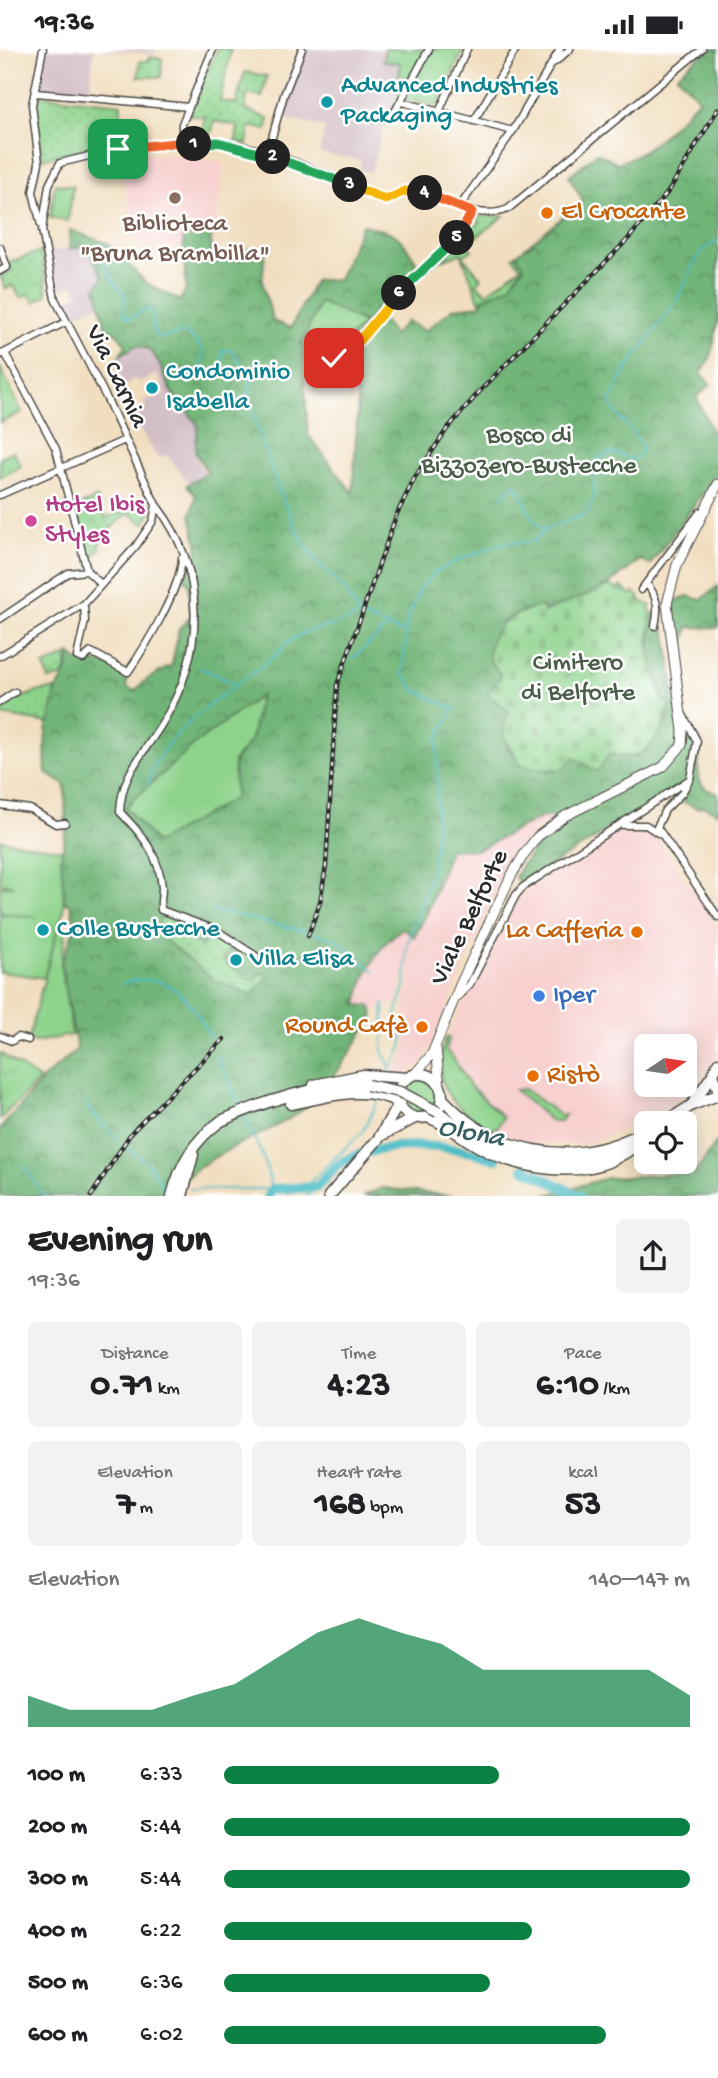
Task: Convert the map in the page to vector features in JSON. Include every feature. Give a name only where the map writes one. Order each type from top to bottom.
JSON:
[{"type":"main road","name":"Viale Belforte","points":[[411,1076],[428,1062],[510,876],[537,837],[565,816],[652,774],[670,761],[682,745],[681,709],[667,604],[677,565],[694,537],[718,484]]},
{"type":"main road","name":"Viale Belforte","points":[[436,1046],[441,1093]]},
{"type":"main road","points":[[692,1105],[718,1063]]},
{"type":"main road","points":[[713,1074],[718,1089]]},
{"type":"main road","points":[[172,1196],[200,1140],[221,1121],[284,1094],[330,1080],[363,1075],[429,1076],[441,1093],[488,1134],[534,1152],[588,1151],[634,1138]]},
{"type":"main road","points":[[329,1196],[379,1138],[398,1105],[400,1088],[411,1076]]},
{"type":"main road","points":[[253,1108],[311,1092],[356,1085],[400,1092],[420,1101],[470,1134],[506,1153],[562,1165]]},
{"type":"main road","points":[[253,1108],[275,1107],[355,1092],[383,1095],[406,1113],[447,1125],[482,1149],[517,1164],[562,1165],[601,1156],[634,1141]]},
{"type":"main road","points":[[379,1138],[398,1124],[437,1110],[441,1093]]},
{"type":"main road","points":[[683,1111],[718,1095]]},
{"type":"main road","points":[[182,1196],[187,1164]]},
{"type":"street","points":[[42,229],[33,192],[40,163],[32,105],[43,49]]},
{"type":"street","points":[[213,49],[182,124],[179,140],[182,148],[187,144],[218,142],[311,169],[386,200],[412,190],[472,212],[499,213],[508,209],[702,49]]},
{"type":"street","points":[[267,155],[284,95],[302,49]]},
{"type":"street","points":[[372,119],[388,118],[402,103],[429,49]]},
{"type":"street","points":[[439,113],[467,49]]},
{"type":"street","points":[[474,121],[516,49]]},
{"type":"street","points":[[460,206],[513,131],[560,49]]},
{"type":"street","points":[[551,66],[570,49]]},
{"type":"street","points":[[36,93],[189,107]]},
{"type":"street","points":[[402,103],[513,131]]},
{"type":"street","name":"Via Carnia","points":[[179,140],[118,149],[60,163],[53,172],[49,185],[42,229],[55,299],[156,505],[176,532],[195,610],[192,656],[185,679],[164,721],[133,766],[122,796],[120,812],[150,846],[156,858],[162,891],[161,910],[216,930],[256,955]]},
{"type":"street","points":[[334,358],[358,342],[384,307],[453,244],[472,212]]},
{"type":"street","points":[[0,247],[7,267],[0,271]]},
{"type":"street","points":[[66,322],[3,354],[56,449],[88,571],[100,583]]},
{"type":"street","points":[[0,495],[125,440]]},
{"type":"street","points":[[640,590],[708,502]]},
{"type":"street","points":[[0,656],[84,604],[147,530],[153,521],[156,505]]},
{"type":"street","points":[[84,604],[85,621],[77,657],[83,659],[91,652],[128,671],[143,651],[181,576],[182,549]]},
{"type":"street","points":[[0,619],[68,573],[88,571]]},
{"type":"street","points":[[646,583],[653,591],[659,610],[655,626]]},
{"type":"street","points":[[0,702],[15,692]]},
{"type":"street","points":[[660,836],[658,820],[690,779],[697,741],[681,709]]},
{"type":"street","points":[[452,1005],[470,984],[516,895],[690,779]]},
{"type":"street","points":[[0,805],[30,809],[56,824],[65,823]]},
{"type":"street","points":[[621,825],[646,825],[660,836],[718,917]]},
{"type":"street","points":[[0,1036],[12,1041],[18,1037],[28,1040]]},
{"type":"shaded area","points":[[46,49],[94,49],[89,96],[41,90]]},
{"type":"shaded area","points":[[94,49],[155,49],[154,54]]},
{"type":"shaded area","name":"Advanced Industries Packaging","points":[[303,49],[385,49],[383,61],[400,63],[395,115],[392,122],[385,122],[371,172],[360,170],[361,160],[319,153],[325,127],[279,118],[287,83]]},
{"type":"shaded area","points":[[142,150],[156,155],[167,153],[171,158],[183,155],[224,163],[215,230],[183,236],[184,246],[139,248],[118,155]]},
{"type":"shaded area","points":[[87,246],[103,277],[102,303],[69,317],[62,301],[79,294],[75,285],[60,289],[53,279],[48,252]]},
{"type":"shaded area","points":[[135,346],[150,350],[164,371],[170,388],[198,426],[193,452],[205,474],[189,483],[167,455],[158,458],[134,421],[146,407],[143,400],[165,395],[157,373],[146,380],[137,382],[135,378],[125,386],[114,359]]},
{"type":"shaded area","points":[[556,816],[535,830],[501,882],[423,1063],[407,1074],[393,1075],[407,1045],[404,1008],[410,967],[404,970],[397,1003],[373,1010],[370,1006],[357,1005],[367,973],[382,945],[403,927],[414,937],[427,913],[450,849],[477,850],[542,817]]},
{"type":"shaded area","points":[[644,829],[656,837],[718,928],[718,1057],[699,1078],[702,1081],[697,1087],[697,1034],[634,1034],[634,1097],[684,1097],[658,1111],[634,1111],[634,1127],[627,1127],[587,1144],[515,1143],[467,1112],[443,1073],[446,1042],[453,1023],[522,892],[618,831]]},
{"type":"green space","points":[[217,49],[231,49],[220,101],[236,104],[245,72],[267,76],[262,97],[247,94],[245,109],[269,119],[266,130],[250,126],[247,144],[236,142],[238,126],[215,121],[210,136],[201,134],[205,117],[189,115]]},
{"type":"green space","points":[[385,49],[425,49],[398,107],[400,63],[383,61]]},
{"type":"green space","points":[[431,49],[464,49],[437,106],[405,99]]},
{"type":"green space","name":"Bosco di Bizzozero-Bustecche","points":[[708,49],[718,49],[718,320],[711,356],[701,374],[711,385],[696,397],[718,444],[718,473],[650,565],[640,560],[606,586],[583,597],[543,612],[542,606],[510,617],[494,636],[489,659],[501,675],[510,711],[504,723],[507,747],[525,765],[548,771],[564,767],[574,757],[610,753],[620,757],[634,757],[649,748],[666,722],[669,712],[651,662],[651,623],[654,614],[666,633],[677,713],[700,739],[699,778],[708,790],[718,793],[718,813],[704,806],[697,808],[679,800],[673,791],[520,884],[515,877],[534,849],[560,825],[556,817],[542,817],[477,850],[450,849],[427,913],[414,937],[403,928],[386,943],[367,972],[357,1005],[370,1006],[374,1015],[332,1079],[302,1110],[213,1158],[183,1182],[173,1196],[0,1196],[0,1129],[46,1076],[77,1050],[61,964],[75,926],[71,905],[64,902],[61,858],[66,830],[65,785],[46,773],[45,741],[50,710],[67,671],[70,654],[78,661],[98,663],[116,669],[127,676],[127,688],[135,691],[146,680],[172,665],[179,629],[191,616],[189,584],[184,578],[198,548],[191,515],[196,496],[187,485],[208,473],[195,452],[198,426],[177,400],[154,355],[143,347],[135,346],[119,356],[126,345],[118,334],[106,328],[96,288],[103,277],[87,246],[69,249],[70,230],[109,244],[146,283],[180,301],[186,289],[183,236],[211,232],[211,254],[236,254],[239,248],[265,252],[262,282],[273,321],[291,328],[315,280],[338,280],[362,225],[383,230],[401,241],[418,265],[375,310],[394,335],[407,321],[425,331],[454,308],[481,305],[482,299],[509,287],[524,266],[516,255],[583,201],[569,176],[597,153],[618,163],[631,158],[662,136],[681,118],[699,99],[677,75]],"holes":[[[320,302],[365,323],[333,353],[301,345]],[[346,355],[358,400],[353,493],[308,435],[304,373]],[[260,696],[251,740],[234,761],[235,798],[156,843],[125,807],[196,743]]]},
{"type":"green space","points":[[150,57],[162,59],[161,77],[138,77],[140,61],[149,61]]},
{"type":"green space","points":[[35,95],[121,104],[120,139],[42,159]]},
{"type":"green space","points":[[55,184],[73,186],[68,221],[50,218]]},
{"type":"green space","points":[[475,216],[504,216],[467,244],[472,250],[463,256],[481,278],[476,284],[487,293],[521,267],[513,257],[516,255],[524,266],[509,287],[481,305],[461,253],[441,260],[473,222],[478,225],[480,221]]},
{"type":"green space","points":[[42,251],[47,295],[34,302],[29,294],[20,298],[14,286],[5,288],[0,275],[12,271],[9,262]]},
{"type":"green space","points":[[320,302],[365,323],[332,353],[301,345]]},
{"type":"green space","points":[[0,367],[22,412],[0,423]]},
{"type":"green space","points":[[13,451],[21,466],[0,478],[0,458]]},
{"type":"green space","points":[[147,497],[151,512],[144,524],[129,513],[99,538],[100,549],[88,562],[75,508],[97,498],[105,518],[144,504]]},
{"type":"green space","name":"Cimitero di Belforte","points":[[611,585],[618,590],[621,586],[631,595],[634,592],[640,597],[639,600],[651,606],[649,610],[654,614],[649,647],[653,669],[663,701],[670,702],[664,724],[643,752],[622,757],[610,753],[597,772],[574,757],[561,769],[520,766],[504,735],[510,711],[487,695],[501,675],[489,659],[490,647],[497,629],[521,613],[542,606],[544,612]]},
{"type":"green space","points":[[718,586],[718,628],[688,627],[683,651],[686,693],[682,693],[673,602],[687,596],[701,600]]},
{"type":"green space","points":[[69,655],[64,676],[49,680],[44,666]]},
{"type":"green space","points":[[56,689],[49,723],[0,715],[2,703]]},
{"type":"green space","points":[[260,695],[251,740],[234,761],[236,798],[156,843],[125,807],[196,743]]},
{"type":"green space","points":[[0,840],[63,850],[64,910],[61,920],[66,931],[61,964],[72,1035],[36,1042],[28,1040],[60,920],[44,978],[0,972],[0,914],[37,917],[0,913],[0,886],[14,886],[0,883]]},
{"type":"green space","points":[[163,912],[199,927],[191,940],[202,946],[212,931],[232,942],[222,961],[253,981],[261,972],[269,976],[252,995],[214,980],[155,932]]},
{"type":"green space","points":[[446,1037],[449,1038],[446,1051],[452,1056],[470,1086],[503,1117],[497,1128],[490,1129],[464,1112],[447,1092],[440,1068]]},
{"type":"green space","points":[[0,1053],[40,1080],[0,1119]]},
{"type":"green space","points":[[418,1079],[430,1085],[436,1097],[430,1109],[418,1115],[406,1109],[400,1097],[406,1085]]},
{"type":"green space","points":[[524,1089],[561,1116],[565,1115],[560,1121],[551,1121],[515,1090]]},
{"type":"green space","points":[[718,1140],[718,1196],[544,1196],[607,1178],[697,1174]]},
{"type":"green space","points":[[382,1188],[452,1196],[363,1196]]},
{"type":"waterway","points":[[388,1073],[402,1048],[403,1039],[395,1017],[405,987],[407,946],[431,874],[436,840],[438,737],[454,709],[414,689],[403,674],[407,619],[420,589],[434,573],[456,561],[503,543],[533,542],[546,529],[586,514],[593,502],[597,459],[612,453],[631,459],[639,456],[642,448],[639,441],[610,402],[632,362],[676,301],[698,257],[704,249],[718,242]]},
{"type":"waterway","points":[[99,253],[113,281],[125,294],[124,313],[128,318],[150,309],[153,313],[154,333],[159,337],[188,335],[204,351],[201,366],[204,371],[213,373],[221,366],[223,350],[232,350],[252,380],[249,395],[254,416],[277,486],[299,535],[313,557],[344,589],[360,615]]},
{"type":"waterway","points":[[502,496],[514,484],[517,486],[534,521],[545,529]]},
{"type":"waterway","points":[[148,784],[154,766],[180,731],[299,635],[360,615],[403,633]]},
{"type":"waterway","points":[[352,659],[387,627]]},
{"type":"waterway","points":[[201,668],[233,683]]},
{"type":"waterway","points":[[212,910],[305,931]]},
{"type":"waterway","points":[[313,933],[335,939],[374,971]]},
{"type":"waterway","points":[[123,983],[154,980],[166,984],[186,1000],[211,1037]]},
{"type":"waterway","points":[[384,1003],[383,1053],[390,1066]]},
{"type":"waterway","points":[[216,1054],[241,1108]]},
{"type":"waterway","points":[[305,1187],[362,1132],[378,1101]]},
{"type":"waterway","points":[[85,1105],[118,1141]]},
{"type":"waterway","points":[[190,1189],[272,1189],[264,1159],[245,1117]]},
{"type":"waterway","points":[[127,1147],[151,1169],[166,1196]]},
{"type":"waterway","name":"Olona","points":[[268,1196],[272,1189],[317,1187],[332,1170],[346,1160],[386,1148],[442,1147],[496,1159]]},
{"type":"waterway","points":[[24,1165],[44,1196]]},
{"type":"waterway","name":"Olona","points":[[524,1168],[579,1196]]},
{"type":"waterway","points":[[307,1196],[317,1187]]},
{"type":"railway","points":[[308,936],[320,902],[326,866],[337,685],[396,516],[415,477],[447,429],[481,390],[628,239],[668,192],[718,109]]},
{"type":"railway","points":[[91,1196],[131,1133],[224,1039]]},
{"type":"place","name":"Advanced Industries Packaging","points":[[327,102]]},
{"type":"place","name":"Biblioteca \"Bruna Brambilla\"","points":[[175,198]]},
{"type":"place","name":"El Crocante","points":[[547,213]]},
{"type":"place","name":"Condominio Isabella","points":[[152,388]]},
{"type":"place","name":"Hotel Ibis Styles","points":[[31,521]]},
{"type":"place","name":"Colle Bustecche","points":[[43,930]]},
{"type":"place","name":"La Cafferia","points":[[637,932]]},
{"type":"place","name":"Villa Elisa","points":[[236,960]]},
{"type":"place","name":"Iper","points":[[539,996]]},
{"type":"place","name":"Round Cafè","points":[[422,1027]]},
{"type":"place","name":"Ristò","points":[[533,1076]]},
{"type":"route","points":[[118,149],[175,143],[182,148],[187,144],[218,142],[304,166],[386,200],[412,190],[472,212],[453,244],[384,307],[358,342],[334,358]]}]
